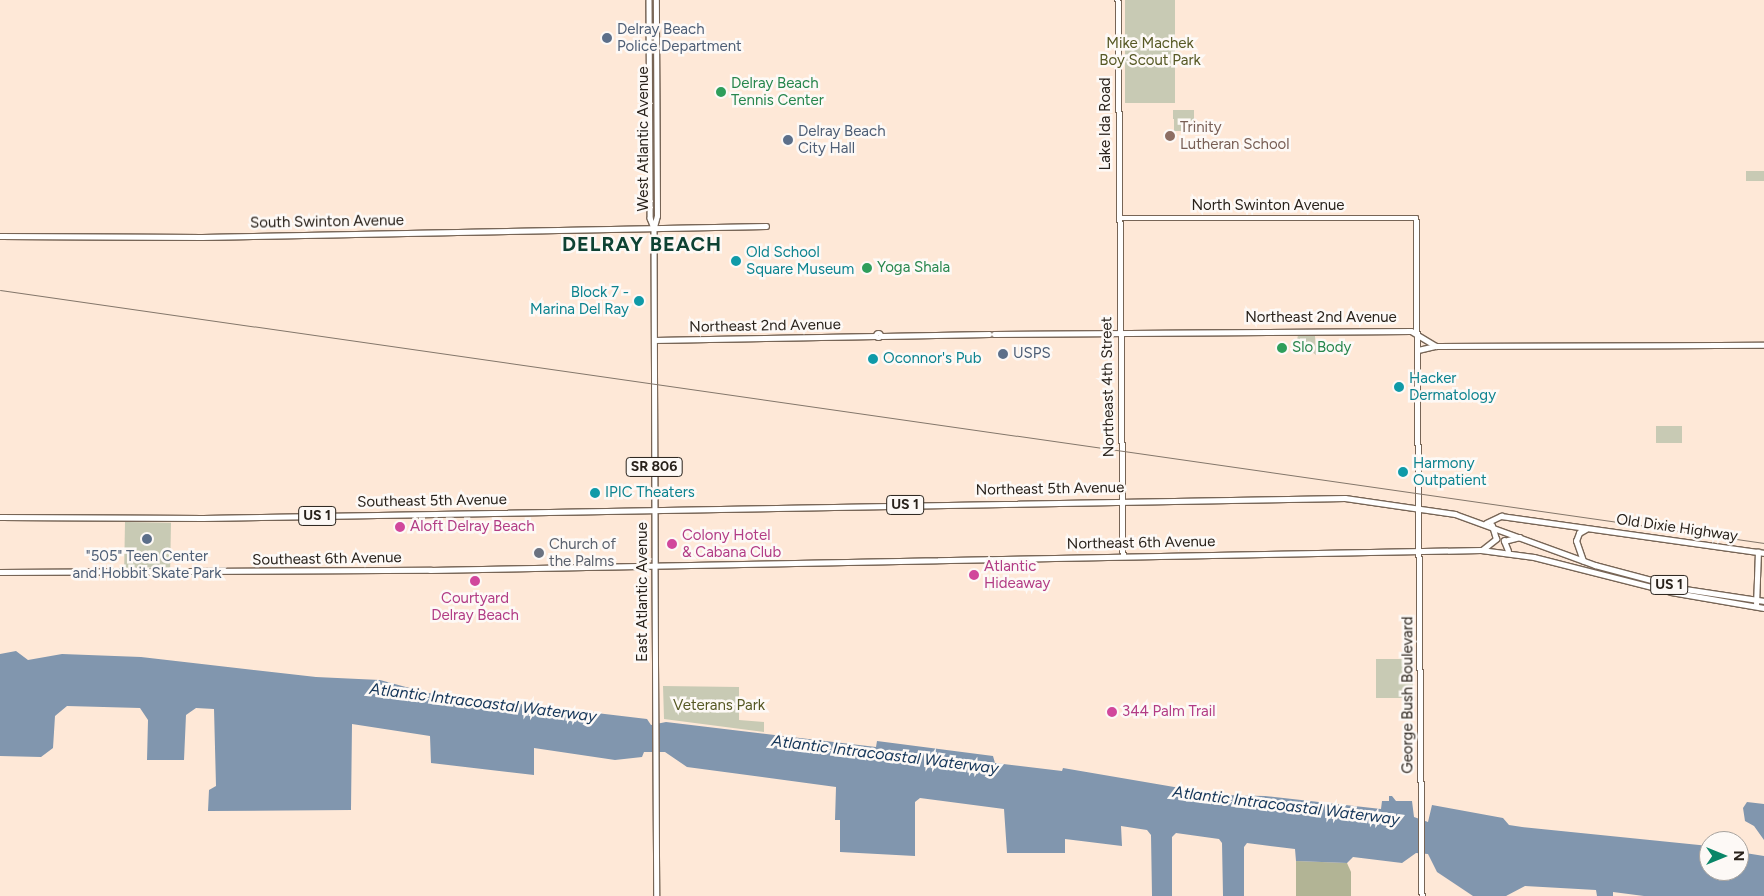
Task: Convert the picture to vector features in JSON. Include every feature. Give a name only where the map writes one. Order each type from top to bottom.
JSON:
[{"type":"main road","name":"Lake Ida Road","points":[[1118,0],[1119,218]]},
{"type":"main road","points":[[653,1],[656,19]]},
{"type":"main road","name":"West Atlantic Avenue","points":[[653,1],[656,19],[657,172],[654,228]]},
{"type":"main road","name":"West Atlantic Avenue","points":[[653,1],[650,172],[654,228]]},
{"type":"main road","points":[[650,163],[657,172]]},
{"type":"main road","points":[[650,172],[656,182]]},
{"type":"main road","name":"North Swinton Avenue","points":[[1119,218],[1416,218]]},
{"type":"main road","name":"Northeast 4th Street","points":[[1119,218],[1123,556]]},
{"type":"main road","name":"George Bush Boulevard","points":[[1416,218],[1422,896]]},
{"type":"main road","points":[[654,228],[766,226]]},
{"type":"main road","name":"South Swinton Avenue","points":[[0,236],[202,237],[654,228]]},
{"type":"main road","name":"East Atlantic Avenue","points":[[654,228],[657,896]]},
{"type":"main road","name":"Northeast 2nd Avenue","points":[[654,340],[876,336],[879,333],[882,336],[1120,331],[1411,331],[1436,346],[1764,345]]},
{"type":"main road","points":[[1418,350],[1436,346]]},
{"type":"main road","name":"Northeast 5th Avenue","points":[[655,509],[1316,497],[1419,507],[1446,512],[1489,524]]},
{"type":"main road","name":"Southeast 5th Avenue","points":[[0,517],[203,518],[655,509]]},
{"type":"main road","name":"Old Dixie Highway","points":[[1489,524],[1501,516],[1761,552]]},
{"type":"main road","points":[[1481,550],[1496,540],[1489,524]]},
{"type":"main road","name":"US 1","points":[[1489,524],[1583,561],[1668,585],[1764,601]]},
{"type":"main road","points":[[1583,561],[1576,540],[1578,533],[1586,528]]},
{"type":"main road","points":[[1510,553],[1504,547],[1504,541],[1521,537]]},
{"type":"main road","name":"Northeast 6th Avenue","points":[[655,566],[1481,550],[1510,553],[1686,596],[1756,606]]},
{"type":"main road","points":[[1756,606],[1761,552]]},
{"type":"main road","name":"Southeast 6th Avenue","points":[[0,572],[210,574],[655,566]]},
{"type":"main road","name":"US 1","points":[[1756,606],[1764,608]]},
{"type":"green space","name":"Mike Machek Boy Scout Park","points":[[1125,0],[1175,0],[1175,103],[1125,103]]},
{"type":"green space","points":[[1173,110],[1194,110],[1194,119],[1173,119]]},
{"type":"green space","points":[[1174,119],[1194,119],[1194,131],[1174,131]]},
{"type":"green space","points":[[1746,171],[1764,171],[1764,181],[1746,181]]},
{"type":"green space","points":[[1298,335],[1315,336],[1316,355],[1297,340]]},
{"type":"green space","points":[[1656,426],[1682,426],[1682,443],[1656,443]]},
{"type":"green space","points":[[125,522],[171,523],[170,569],[124,568]]},
{"type":"green space","points":[[1376,659],[1413,659],[1413,698],[1376,698]]},
{"type":"green space","name":"Veterans Park","points":[[663,686],[739,687],[739,720],[764,722],[764,732],[664,719]]},
{"type":"green space","points":[[1296,861],[1347,863],[1351,872],[1351,896],[1296,896]]},
{"type":"water","name":"Atlantic Intracoastal Waterway","points":[[16,651],[28,660],[62,654],[141,657],[316,677],[380,680],[428,693],[647,719],[651,725],[666,722],[876,747],[877,741],[993,756],[995,763],[1062,771],[1063,768],[1221,795],[1265,796],[1381,809],[1382,801],[1389,801],[1389,796],[1392,796],[1396,801],[1412,801],[1414,817],[1428,822],[1432,805],[1503,818],[1509,825],[1522,827],[1699,845],[1699,881],[1749,881],[1749,854],[1764,856],[1764,896],[1644,896],[1613,892],[1613,896],[1597,896],[1596,890],[1525,886],[1506,896],[1473,896],[1437,872],[1428,854],[1416,853],[1402,863],[1353,857],[1347,863],[1296,861],[1295,849],[1247,843],[1244,847],[1244,896],[1223,896],[1222,843],[1219,839],[1176,833],[1172,837],[1172,896],[1152,896],[1151,835],[1147,830],[1121,826],[1122,846],[1065,839],[1065,853],[1007,853],[1004,809],[920,798],[915,802],[915,856],[840,852],[840,820],[835,820],[836,787],[687,767],[665,752],[644,752],[642,757],[615,760],[534,748],[534,775],[431,763],[430,736],[352,724],[351,810],[208,811],[209,790],[216,786],[214,709],[196,708],[186,715],[184,760],[147,760],[148,720],[140,708],[67,706],[55,716],[53,748],[41,757],[0,756],[0,654]]},
{"type":"water","points":[[1747,802],[1764,804],[1764,840],[1754,826],[1745,821],[1743,808]]},
{"type":"railway","points":[[0,290],[1764,543]]},
{"type":"place","name":"Delray Beach Police Department","points":[[607,38]]},
{"type":"place","name":"Delray Beach Tennis Center","points":[[721,92]]},
{"type":"place","name":"Trinity Lutheran School","points":[[1170,136]]},
{"type":"place","name":"Delray Beach City Hall","points":[[788,140]]},
{"type":"place","name":"Old School Square Museum","points":[[736,261]]},
{"type":"place","name":"Yoga Shala","points":[[867,268]]},
{"type":"place","name":"Block 7 - Marina Del Ray","points":[[639,301]]},
{"type":"place","name":"Slo Body","points":[[1282,348]]},
{"type":"place","name":"USPS","points":[[1003,354]]},
{"type":"place","name":"Oconnor's Pub","points":[[873,359]]},
{"type":"place","name":"Hacker Dermatology","points":[[1399,387]]},
{"type":"place","name":"Harmony Outpatient","points":[[1403,472]]},
{"type":"place","name":"IPIC Theaters","points":[[595,493]]},
{"type":"place","name":"Aloft Delray Beach","points":[[400,527]]},
{"type":"place","name":"\"505\" Teen Center and Hobbit Skate Park","points":[[147,539]]},
{"type":"place","name":"Colony Hotel & Cabana Club","points":[[672,544]]},
{"type":"place","name":"Church of the Palms","points":[[539,553]]},
{"type":"place","name":"Atlantic Hideaway","points":[[974,575]]},
{"type":"place","name":"Courtyard Delray Beach","points":[[475,581]]},
{"type":"place","name":"344 Palm Trail","points":[[1112,712]]},
{"type":"district","name":"DELRAY BEACH","points":[[642,244]]}]
